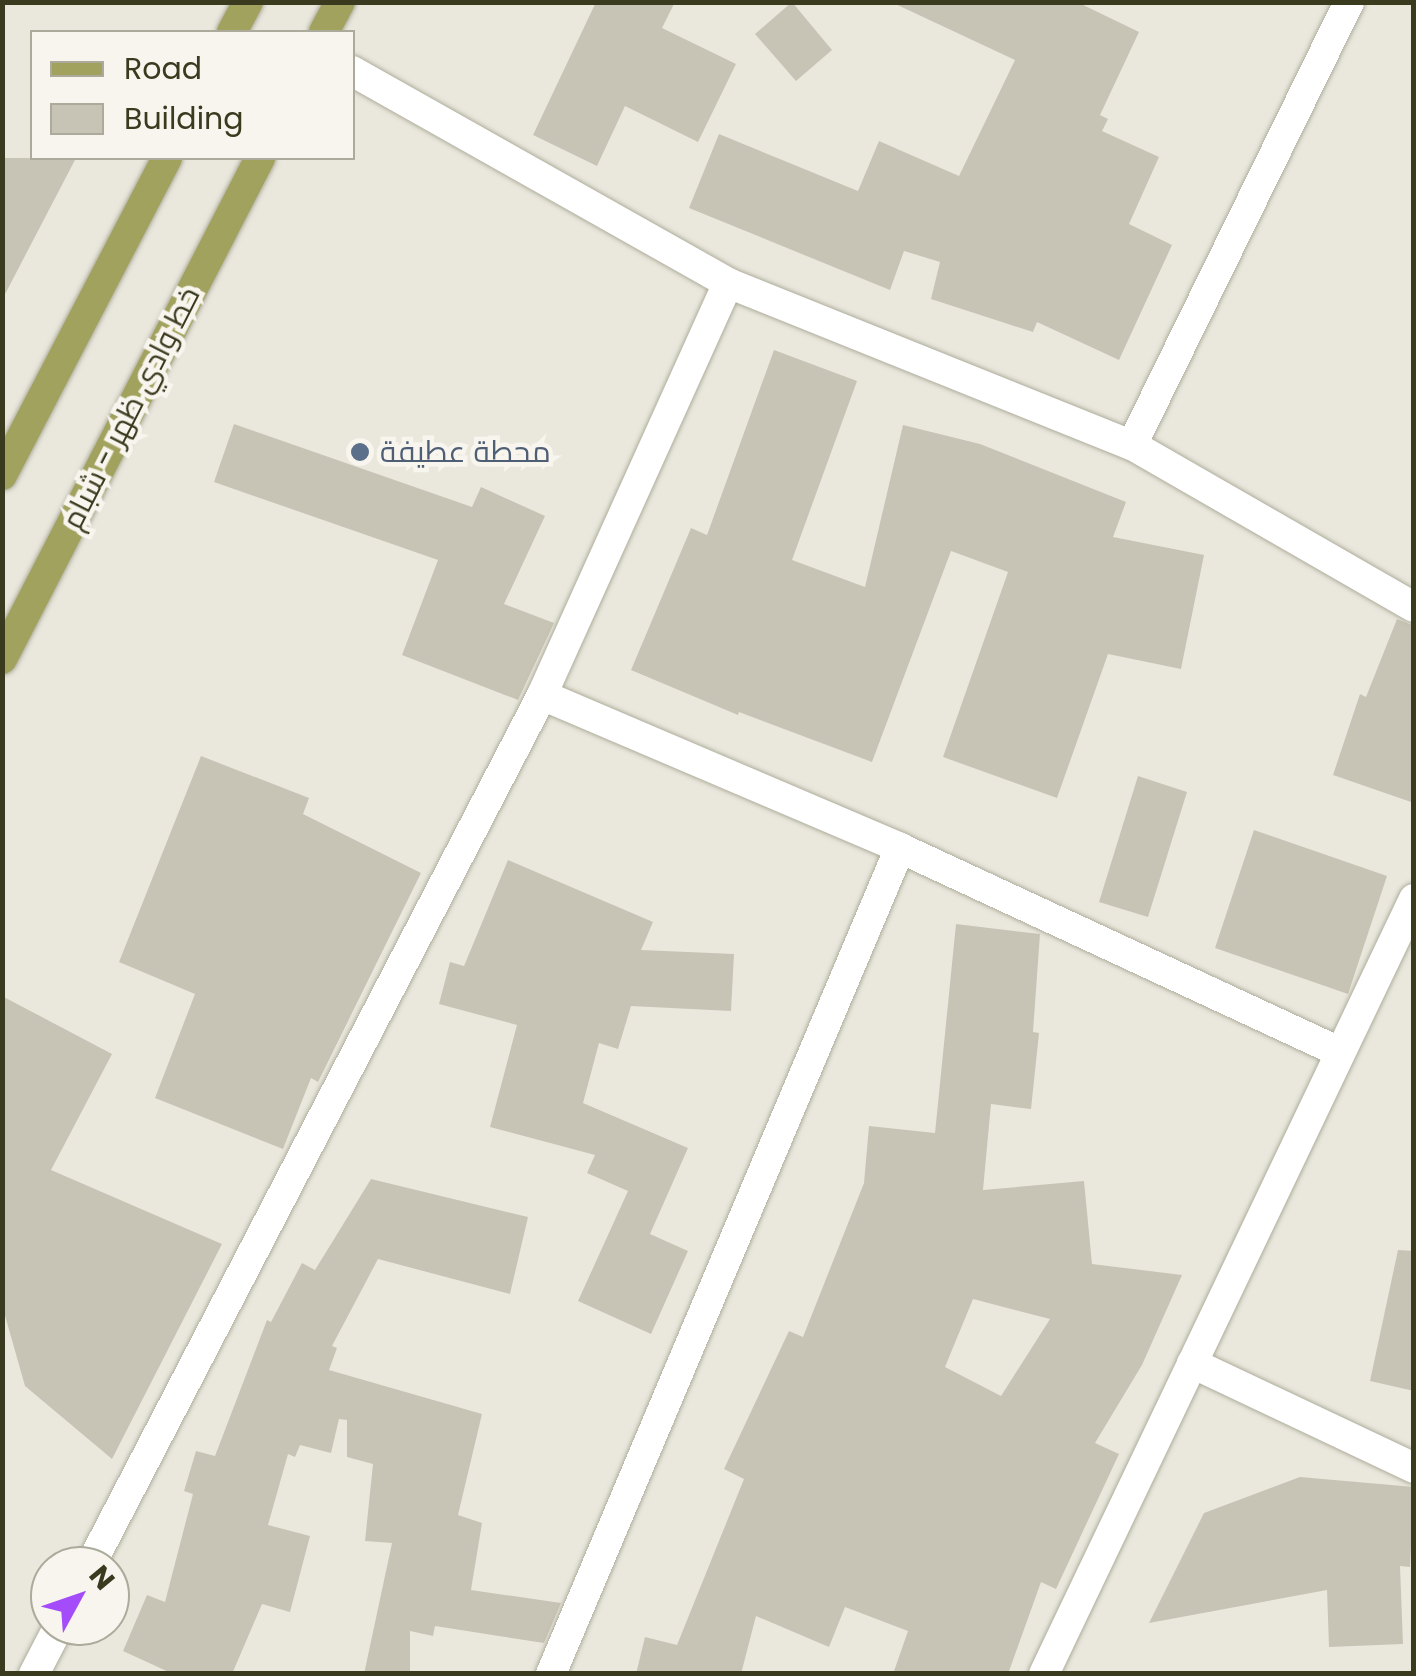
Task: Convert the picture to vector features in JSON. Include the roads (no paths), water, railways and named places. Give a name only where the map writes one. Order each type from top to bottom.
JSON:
[{"type":"main road","points":[[233,30],[248,2]]},
{"type":"main road","points":[[325,30],[340,2]]},
{"type":"main road","points":[[2,475],[166,160]]},
{"type":"main road","name":"خط وادي ظهر - شبام","points":[[2,660],[259,160]]},
{"type":"street","points":[[1132,445],[1349,2]]},
{"type":"street","points":[[355,73],[728,282],[1132,445],[1414,607]]},
{"type":"street","points":[[100,1546],[542,695],[728,282]]},
{"type":"street","points":[[542,695],[900,848],[1340,1052]]},
{"type":"street","points":[[551,1674],[900,848]]},
{"type":"street","points":[[1044,1674],[1414,899]]},
{"type":"street","points":[[1192,1363],[1414,1468]]},
{"type":"street","points":[[34,1674],[49,1646]]},
{"type":"place","name":"محطة عطيفة","points":[[360,452]]}]
